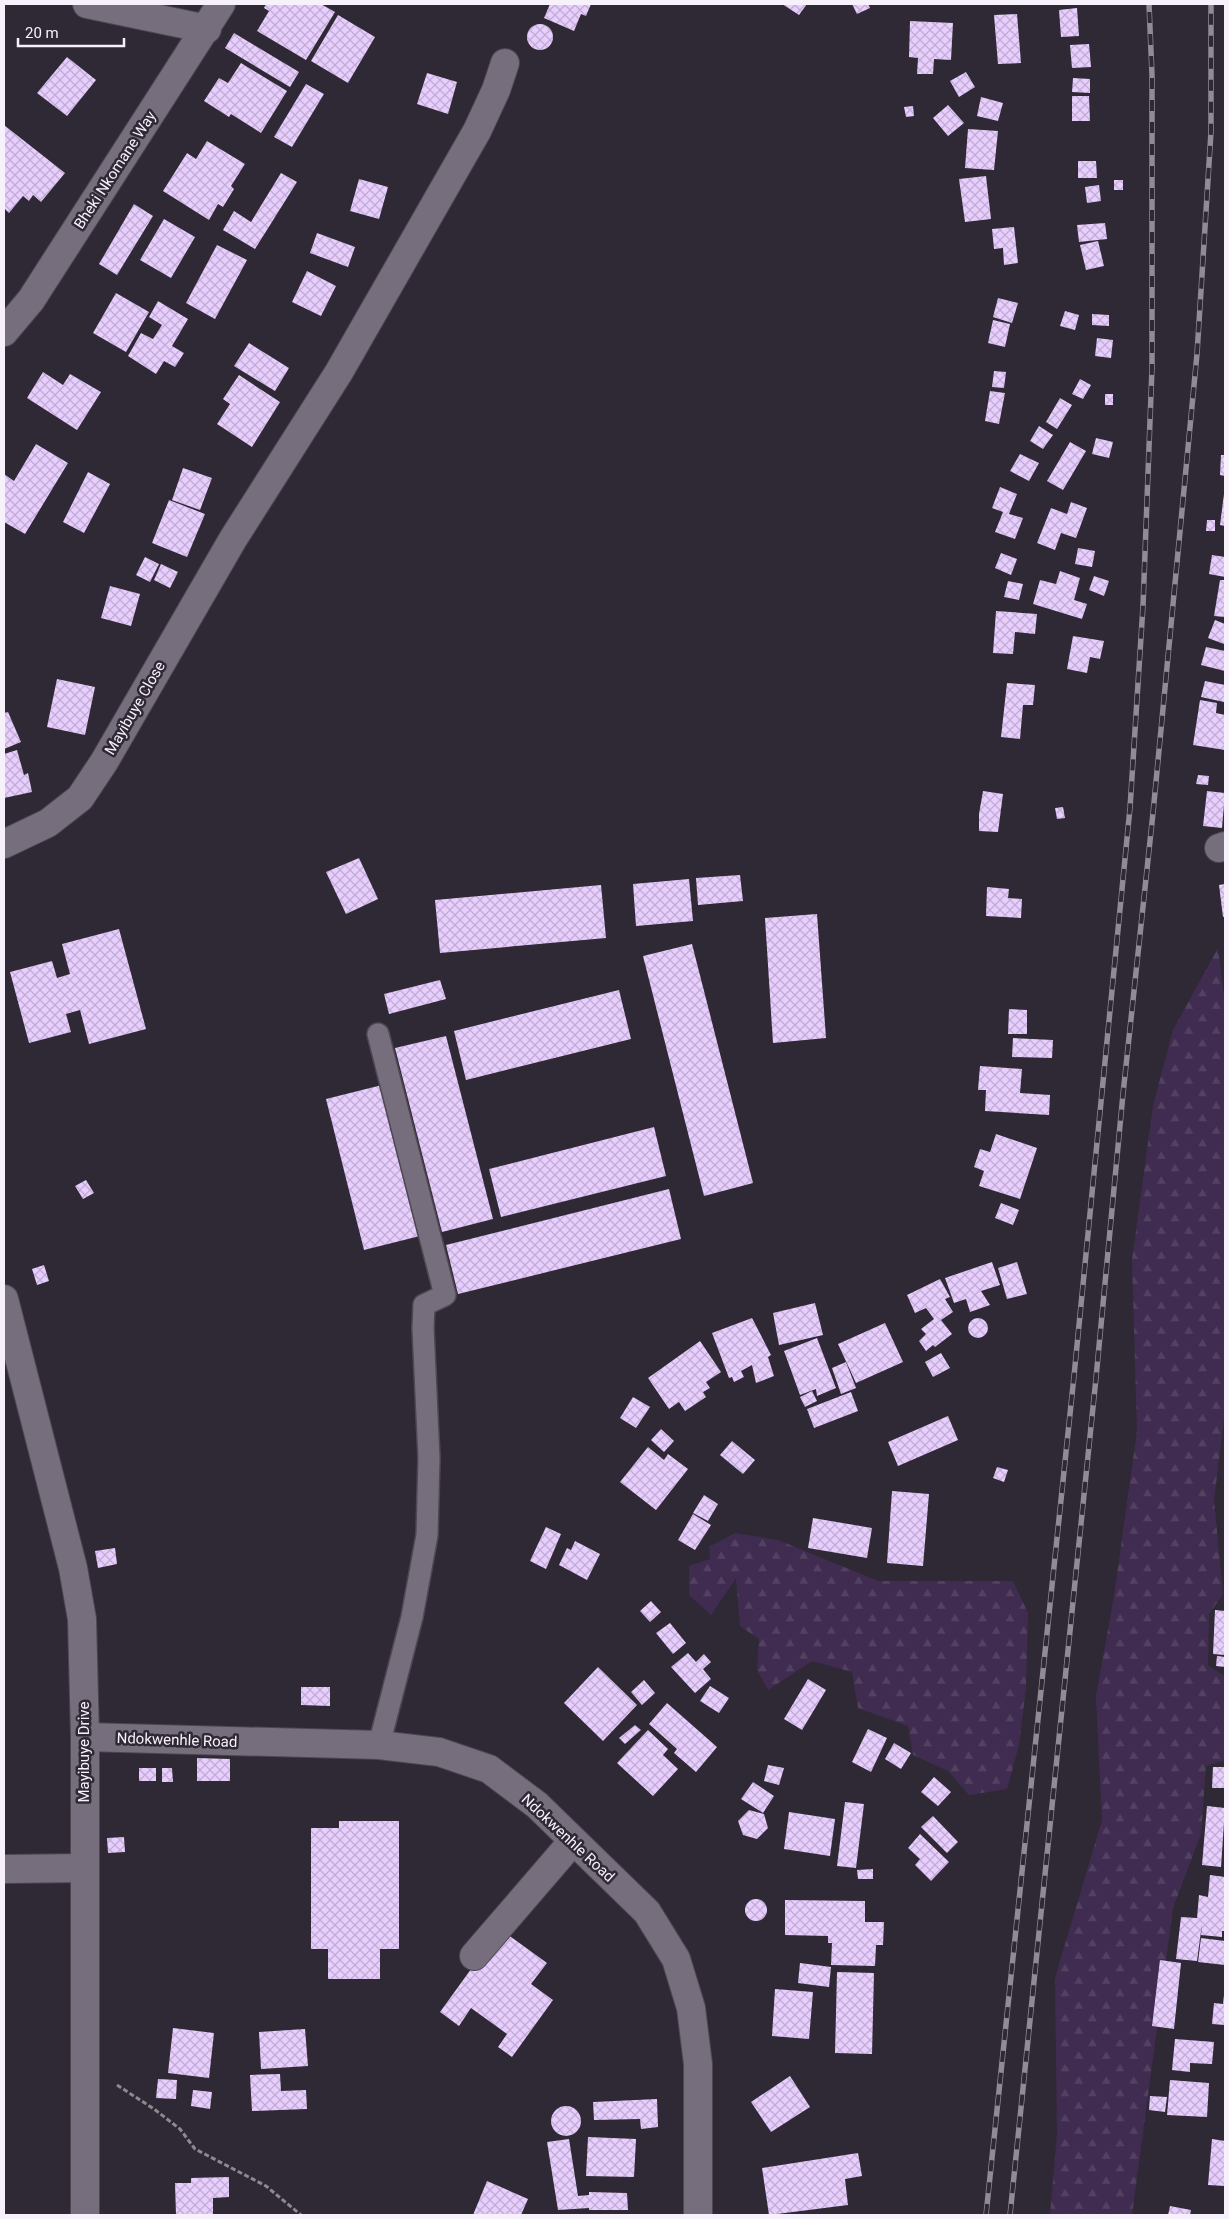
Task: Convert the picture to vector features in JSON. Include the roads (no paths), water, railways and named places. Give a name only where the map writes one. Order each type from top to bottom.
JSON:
[{"type":"street","points":[[87,4],[207,29]]},
{"type":"street","name":"Bheki Nkomane Way","points":[[4,332],[31,300],[207,29],[221,4]]},
{"type":"street","name":"Mayibuye Close","points":[[4,844],[48,824],[80,798],[104,762],[233,539],[339,372],[472,140],[496,90],[504,62]]},
{"type":"street","name":"Mayibuye Drive","points":[[4,1299],[73,1568],[82,1619],[85,1737],[85,2215]]},
{"type":"street","name":"Ndokwenhle Road","points":[[85,1737],[379,1745],[439,1752],[489,1769],[537,1805],[647,1912],[676,1959],[691,2008],[698,2064],[698,2215]]},
{"type":"street","points":[[474,1956],[573,1841]]},
{"type":"street","points":[[4,1869],[84,1868]]},
{"type":"lane","points":[[378,1034],[445,1295],[424,1305],[422,1328],[429,1458],[427,1535],[412,1617],[379,1745]]},
{"type":"railway","points":[[986,2215],[1074,1376],[1130,808],[1143,606],[1152,368],[1152,75],[1149,4]]},
{"type":"railway","points":[[1010,2215],[1153,813],[1197,354],[1211,132],[1211,4]]}]
